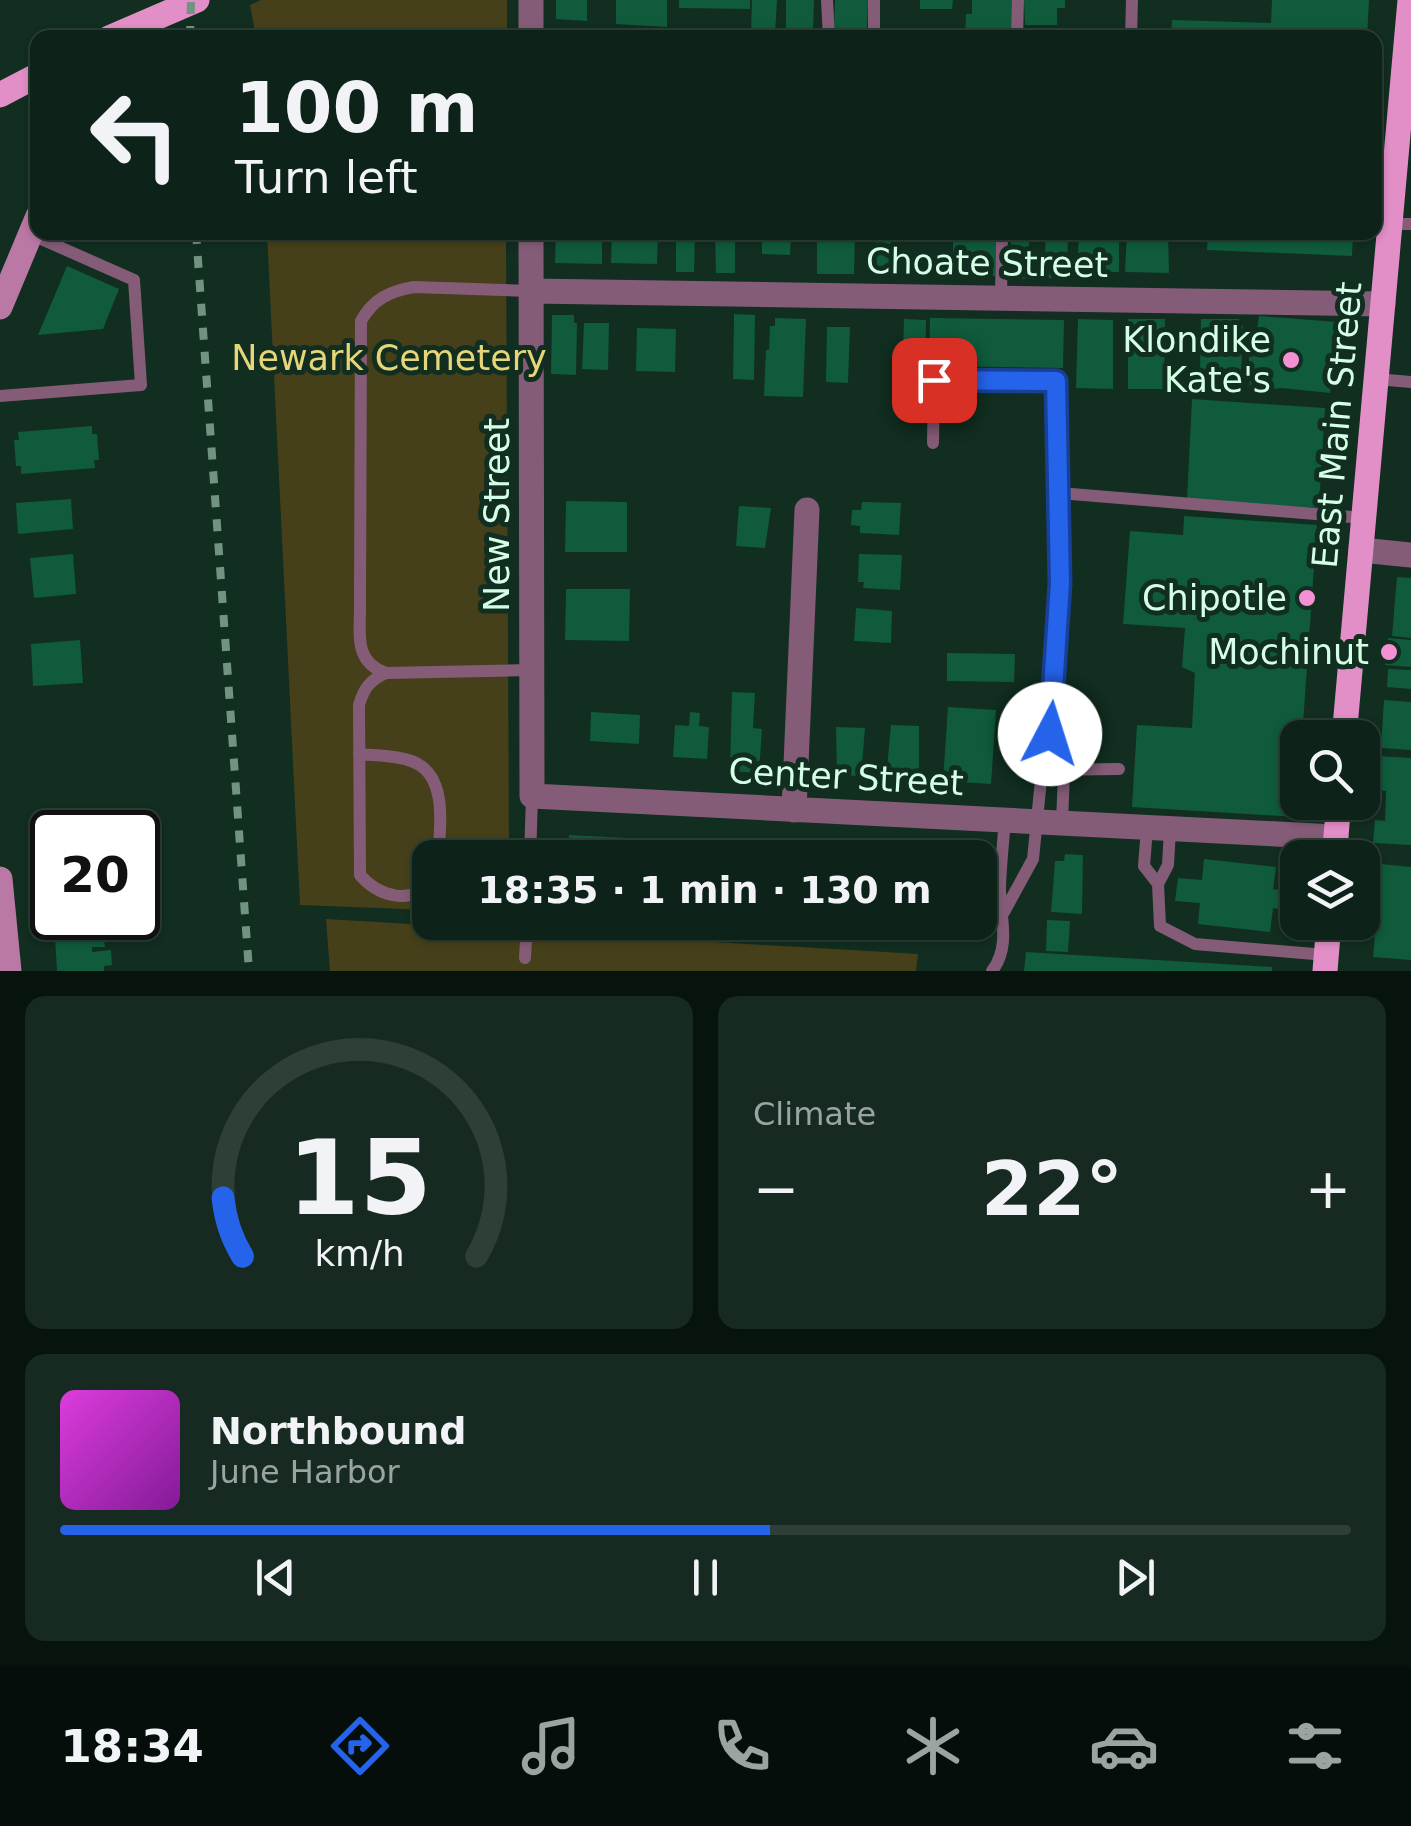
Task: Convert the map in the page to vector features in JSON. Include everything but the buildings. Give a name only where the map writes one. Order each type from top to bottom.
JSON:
[{"type":"main road","points":[[127,30],[197,0]]},
{"type":"main road","name":"East Main Street","points":[[1346,720],[1383,304],[1400,224],[1410,0]]},
{"type":"main road","points":[[0,96],[30,79]]},
{"type":"main road","points":[[0,307],[30,235]]},
{"type":"main road","points":[[0,879],[8,971]]},
{"type":"street","points":[[531,0],[531,30]]},
{"type":"street","name":"New Street","points":[[531,240],[532,796]]},
{"type":"street","name":"Choate Street","points":[[531,291],[1383,304]]},
{"type":"street","points":[[794,810],[807,510]]},
{"type":"street","points":[[1361,550],[1411,555]]},
{"type":"street","name":"Center Street","points":[[532,796],[1158,828],[1280,841]]},
{"type":"lane","points":[[827,0],[829,30]]},
{"type":"lane","points":[[874,0],[874,30]]},
{"type":"lane","points":[[1017,30],[1018,0]]},
{"type":"lane","points":[[1131,30],[1132,0]]},
{"type":"lane","points":[[0,396],[141,386],[134,280],[61,240]]},
{"type":"lane","points":[[1001,298],[1002,240]]},
{"type":"lane","points":[[386,672],[365,662],[360,648],[361,321],[380,298],[396,290],[414,287],[531,291]]},
{"type":"lane","points":[[1376,379],[1411,382]]},
{"type":"lane","points":[[933,443],[934,380],[1056,381],[1059,611],[1055,694],[1042,770],[1050,823]]},
{"type":"lane","points":[[1059,493],[1364,518]]},
{"type":"lane","points":[[412,895],[388,894],[370,888],[360,876],[359,705],[363,690],[373,678],[386,672],[532,670]]},
{"type":"lane","points":[[359,754],[422,766],[434,784],[439,807],[438,840]]},
{"type":"lane","points":[[1042,770],[1119,770]]},
{"type":"lane","points":[[1004,912],[1050,823],[1064,772]]},
{"type":"lane","points":[[531,840],[532,796]]},
{"type":"lane","points":[[992,971],[1002,952],[1004,820]]},
{"type":"lane","points":[[1158,828],[1144,866],[1158,884]]},
{"type":"lane","points":[[1158,828],[1168,865],[1158,884],[1160,926],[1195,944],[1325,963]]},
{"type":"lane","points":[[525,958],[526,940]]},
{"type":"green space","points":[[261,0],[507,0],[507,30],[255,30],[250,5]]},
{"type":"green space","name":"Newark Cemetery","points":[[267,240],[506,240],[509,840],[412,840],[412,909],[300,905]]},
{"type":"green space","points":[[326,919],[412,924],[412,940],[681,940],[918,954],[916,971],[330,971]]},
{"type":"railway","points":[[190,30],[191,0]]},
{"type":"railway","points":[[197,240],[249,971]]},
{"type":"place","name":"Klondike Kate's","points":[[1291,360]]},
{"type":"place","name":"Chipotle","points":[[1307,598]]},
{"type":"place","name":"Mochinut","points":[[1389,652]]},
{"type":"route","points":[[934,380],[1056,381],[1060,583],[1050,734]]}]
